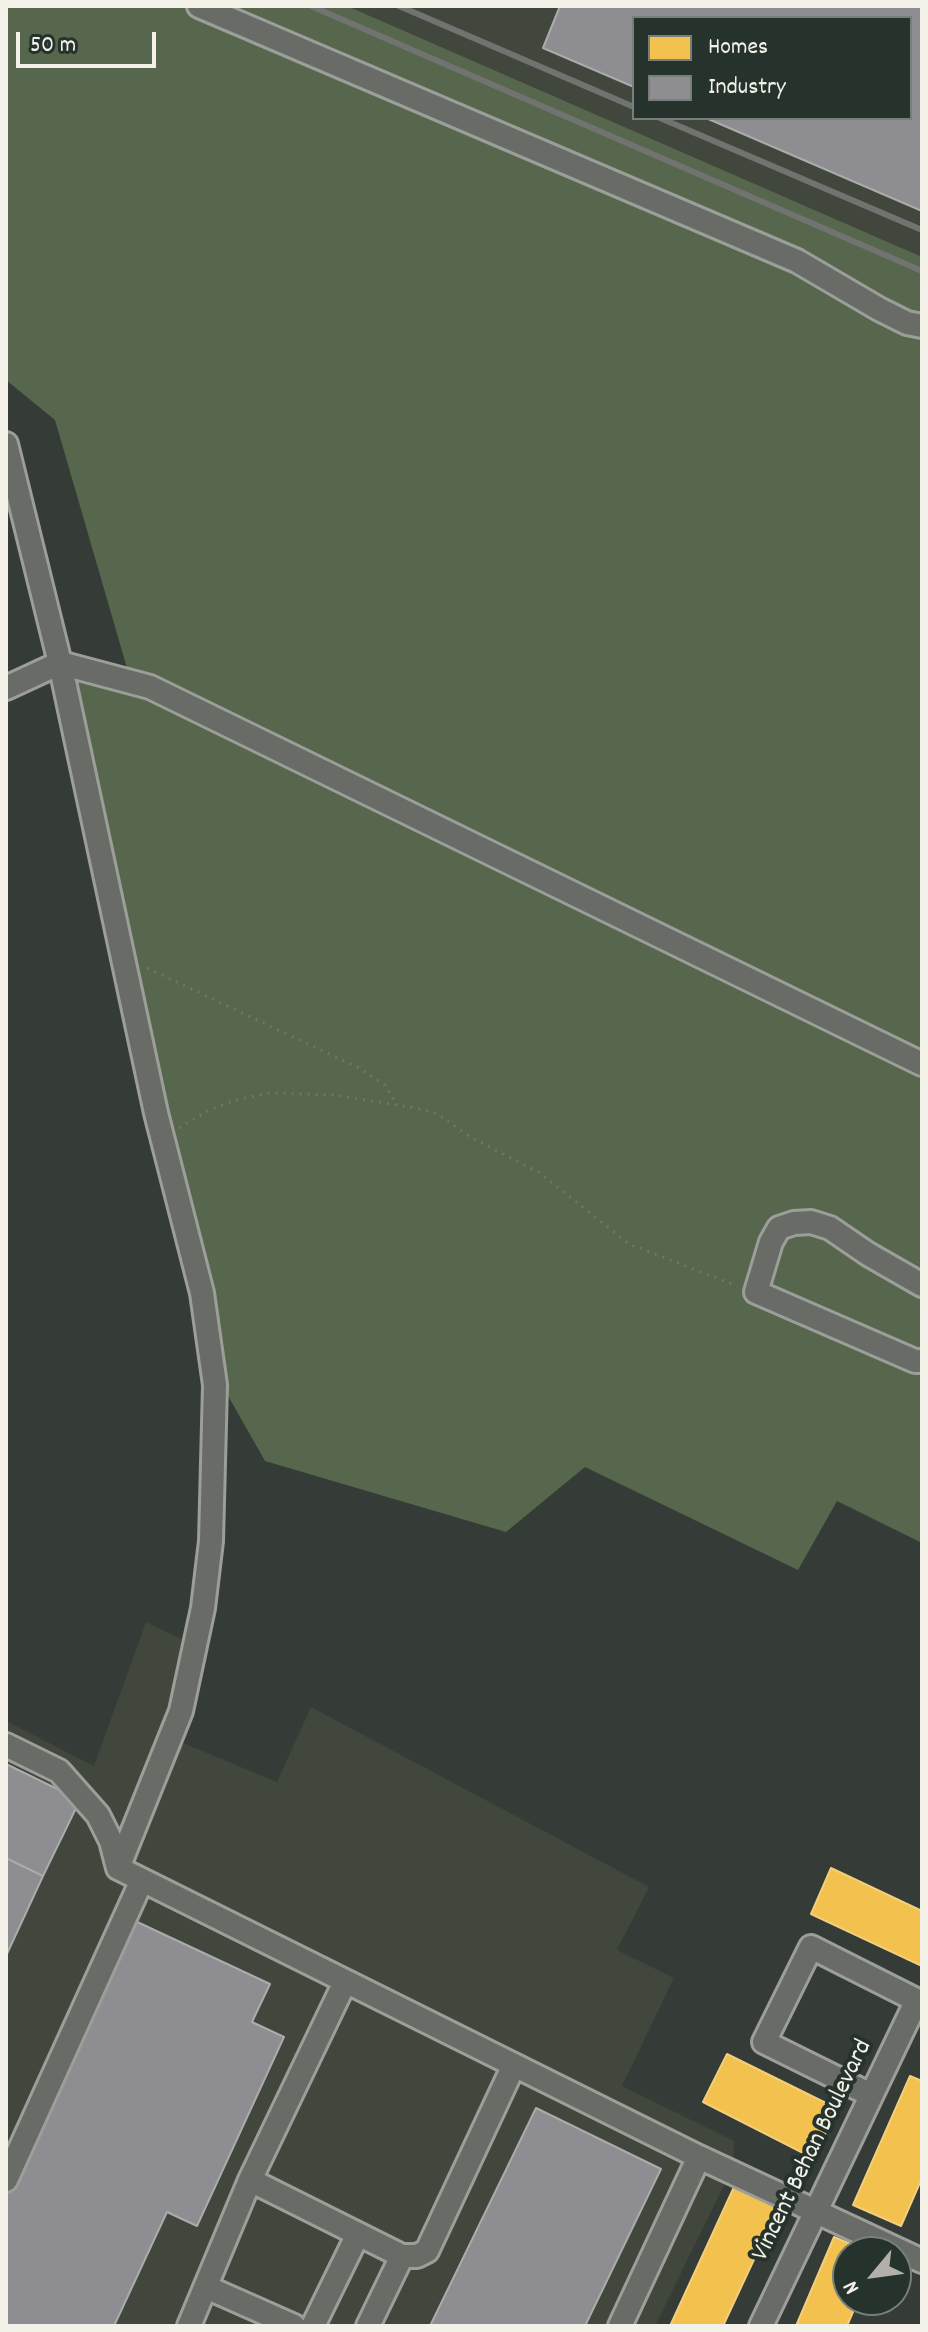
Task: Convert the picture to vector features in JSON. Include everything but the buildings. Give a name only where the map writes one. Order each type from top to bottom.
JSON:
[{"type":"lane","points":[[199,6],[797,261],[879,309],[907,323],[922,326]]},
{"type":"lane","points":[[6,444],[60,663],[164,1143],[202,1293],[215,1385],[211,1541],[203,1608],[181,1711],[118,1868]]},
{"type":"lane","points":[[6,688],[60,663],[150,687],[922,1064]]},
{"type":"lane","points":[[922,1285],[830,1228],[802,1222],[779,1228],[771,1242],[756,1292],[915,1361],[922,1361]]},
{"type":"lane","points":[[6,1745],[59,1771],[98,1815],[111,1841],[118,1868],[699,2157],[922,2261]]},
{"type":"lane","points":[[6,2180],[142,1880]]},
{"type":"lane","points":[[871,2095],[764,2042],[811,1947],[920,2002]]},
{"type":"lane","points":[[189,2326],[250,2180],[345,1982]]},
{"type":"lane","name":"Vincent Behan Boulevard","points":[[761,2326],[871,2095],[920,2002]]},
{"type":"lane","points":[[250,2180],[402,2256],[417,2256],[427,2251],[514,2065]]},
{"type":"lane","points":[[620,2326],[699,2157]]},
{"type":"lane","points":[[313,2326],[358,2234]]},
{"type":"lane","points":[[368,2326],[402,2256]]},
{"type":"lane","points":[[206,2287],[294,2326]]},
{"type":"path","points":[[124,962],[149,968],[178,981],[359,1068],[385,1085],[397,1105]]},
{"type":"path","points":[[164,1143],[183,1124],[209,1110],[270,1093],[336,1095],[438,1114],[470,1137],[540,1173],[629,1244],[756,1292]]},
{"type":"shaded area","points":[[238,6],[922,6],[922,298]]},
{"type":"shaded area","points":[[146,1622],[208,1652],[183,1743],[277,1782],[311,1707],[649,1887],[617,1950],[674,1978],[622,2086],[734,2141],[733,2167],[655,2326],[6,2326],[6,1721],[94,1766]]},
{"type":"green space","points":[[6,6],[347,6],[922,257],[922,1543],[837,1501],[798,1570],[585,1467],[506,1532],[265,1461],[210,1364],[58,653],[129,675],[55,420],[6,380]]},
{"type":"railway","points":[[311,6],[922,271]]},
{"type":"railway","points":[[399,6],[632,106]]},
{"type":"railway","points":[[665,120],[922,230]]}]
